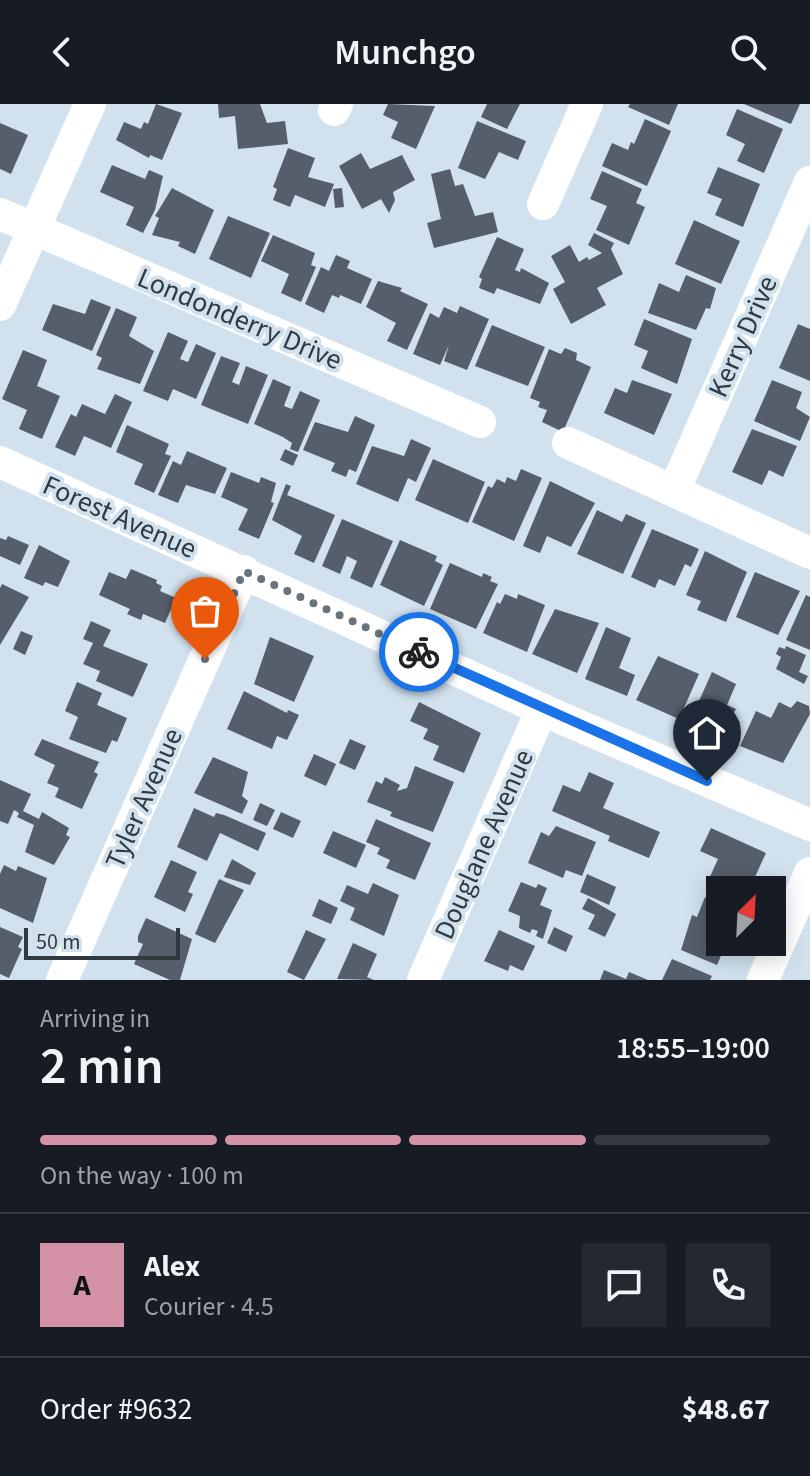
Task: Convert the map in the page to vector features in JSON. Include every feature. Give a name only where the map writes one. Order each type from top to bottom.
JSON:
[{"type":"street","points":[[0,305],[90,104]]},
{"type":"street","points":[[543,204],[587,104]]},
{"type":"street","name":"Kerry Drive","points":[[674,491],[810,182]]},
{"type":"street","name":"Londonderry Drive","points":[[0,214],[480,422]]},
{"type":"street","points":[[568,443],[810,553]]},
{"type":"street","name":"Forest Avenue","points":[[0,462],[542,709],[810,825]]},
{"type":"street","name":"Tyler Avenue","points":[[62,980],[244,571]]},
{"type":"street","name":"Douglane Avenue","points":[[423,980],[542,709]]},
{"type":"street","points":[[763,980],[810,873]]},
{"type":"building","points":[[156,104],[182,113],[162,160],[150,155],[149,158],[116,140],[124,122],[141,129],[144,122],[148,124]]},
{"type":"building","points":[[218,104],[260,104],[267,123],[285,121],[288,144],[238,149],[235,116],[219,118]]},
{"type":"building","points":[[388,104],[435,106],[416,149],[391,138],[398,122],[383,115]]},
{"type":"building","points":[[487,104],[520,104],[507,129],[481,117]]},
{"type":"building","points":[[630,104],[678,104],[669,125],[628,107]]},
{"type":"building","points":[[744,104],[800,104],[791,124]]},
{"type":"building","points":[[737,109],[783,129],[764,173],[737,161],[745,144],[726,135]]},
{"type":"building","points":[[645,119],[671,131],[647,186],[602,166],[612,143],[628,150],[631,142],[634,144]]},
{"type":"building","points":[[477,121],[526,141],[518,160],[499,152],[485,179],[458,168]]},
{"type":"building","points":[[0,123],[28,135],[11,174],[0,169]]},
{"type":"building","points":[[288,148],[315,158],[308,177],[334,184],[325,207],[295,195],[290,207],[273,200],[277,189],[273,187]]},
{"type":"building","points":[[361,153],[370,169],[402,155],[415,180],[393,192],[395,200],[389,213],[381,199],[362,209],[339,166]]},
{"type":"building","points":[[112,165],[145,179],[149,170],[163,176],[155,210],[143,233],[126,225],[134,207],[100,192]]},
{"type":"building","points":[[718,167],[760,184],[743,227],[715,215],[722,199],[707,193]]},
{"type":"building","points":[[450,169],[455,186],[463,184],[475,216],[493,212],[498,232],[434,248],[427,223],[441,219],[431,174]]},
{"type":"building","points":[[602,171],[642,189],[636,203],[645,207],[629,245],[596,230],[607,206],[590,199]]},
{"type":"building","points":[[172,188],[214,210],[195,254],[178,246],[180,242],[152,235],[159,218],[155,216]]},
{"type":"building","points":[[342,188],[344,207],[335,208],[333,189]]},
{"type":"building","points":[[228,216],[270,233],[251,278],[209,259]]},
{"type":"building","points":[[694,220],[740,241],[721,284],[675,264]]},
{"type":"building","points":[[594,233],[614,243],[611,249],[623,274],[597,288],[606,305],[571,324],[553,289],[565,282],[551,256],[570,245],[579,262],[587,257],[589,260],[602,253],[588,245]]},
{"type":"building","points":[[273,235],[315,253],[311,265],[316,267],[301,302],[281,293],[289,274],[261,261]]},
{"type":"building","points":[[497,237],[524,249],[515,270],[520,272],[521,268],[549,283],[540,304],[497,288],[494,294],[479,288],[482,279],[479,277]]},
{"type":"building","points":[[336,255],[350,261],[347,268],[372,279],[361,304],[332,295],[324,313],[305,304],[321,267],[329,271]]},
{"type":"building","points":[[686,275],[716,288],[710,309],[706,308],[696,330],[648,313],[659,283],[679,292]]},
{"type":"building","points":[[378,281],[402,288],[400,291],[428,304],[407,350],[387,341],[396,323],[366,307]]},
{"type":"building","points":[[91,299],[111,307],[92,351],[42,330],[53,304],[85,314]]},
{"type":"building","points":[[460,306],[489,319],[467,370],[444,361],[449,345],[440,365],[413,354],[430,313],[439,318],[444,307],[457,313]]},
{"type":"building","points":[[116,308],[137,317],[129,336],[154,351],[140,384],[97,369],[102,358],[96,355]]},
{"type":"building","points":[[644,319],[692,339],[677,384],[641,368],[648,351],[634,345]]},
{"type":"building","points":[[798,324],[810,329],[810,381],[779,368]]},
{"type":"building","points":[[492,325],[545,347],[528,386],[475,366]]},
{"type":"building","points":[[168,332],[188,341],[180,359],[188,362],[196,344],[216,353],[196,399],[173,389],[168,401],[143,391]]},
{"type":"building","points":[[565,348],[577,353],[576,360],[591,367],[563,432],[542,422],[547,410],[538,407],[540,402],[530,398],[549,349],[561,354]]},
{"type":"building","points":[[23,350],[47,360],[37,386],[60,396],[42,439],[19,429],[27,410],[2,399]]},
{"type":"building","points":[[221,356],[240,363],[232,382],[239,385],[246,366],[268,375],[248,424],[201,405]]},
{"type":"building","points":[[273,379],[291,387],[284,406],[292,409],[300,391],[320,400],[298,452],[290,449],[292,443],[283,437],[254,424]]},
{"type":"building","points":[[632,380],[672,394],[654,435],[604,413],[615,388],[627,393]]},
{"type":"building","points":[[772,380],[802,392],[796,408],[810,417],[800,441],[754,421]]},
{"type":"building","points":[[115,394],[132,402],[111,448],[84,436],[75,456],[55,447],[71,414],[76,417],[82,404],[105,414]]},
{"type":"building","points":[[355,416],[375,425],[356,472],[349,469],[346,477],[331,471],[335,463],[303,450],[315,422],[348,432]]},
{"type":"building","points":[[127,425],[169,444],[165,454],[171,456],[154,493],[134,484],[143,464],[116,452]]},
{"type":"building","points":[[752,429],[797,446],[783,477],[769,470],[762,485],[732,472]]},
{"type":"building","points":[[411,439],[431,448],[416,482],[408,478],[398,502],[356,484],[372,446],[404,456]]},
{"type":"building","points":[[285,449],[298,455],[293,466],[280,460]]},
{"type":"building","points":[[187,451],[227,468],[215,494],[186,485],[178,503],[158,495],[173,461],[181,465]]},
{"type":"building","points":[[433,459],[485,482],[468,523],[415,500]]},
{"type":"building","points":[[521,469],[542,478],[514,541],[472,522],[488,486],[492,488],[497,479],[505,483],[507,477],[516,481]]},
{"type":"building","points":[[231,472],[259,483],[261,477],[276,483],[271,502],[274,503],[259,539],[238,530],[248,509],[221,497]]},
{"type":"building","points":[[550,481],[595,503],[571,547],[547,536],[540,553],[523,546]]},
{"type":"building","points":[[286,484],[291,486],[287,495],[335,515],[314,563],[294,554],[302,536],[272,520]]},
{"type":"building","points":[[597,510],[622,522],[626,514],[646,523],[623,574],[577,554]]},
{"type":"building","points":[[342,519],[393,541],[372,588],[350,578],[357,561],[347,556],[340,574],[322,566]]},
{"type":"building","points":[[652,529],[699,549],[691,567],[685,564],[675,586],[659,579],[655,588],[631,577]]},
{"type":"building","points":[[8,536],[29,545],[20,565],[0,556],[0,538],[6,540]]},
{"type":"building","points":[[400,540],[437,556],[435,561],[443,565],[424,606],[380,585]]},
{"type":"building","points":[[39,545],[70,561],[58,587],[45,582],[43,586],[24,578]]},
{"type":"building","points":[[705,551],[747,572],[726,622],[697,610],[701,601],[686,595]]},
{"type":"building","points":[[450,563],[482,577],[483,573],[498,584],[476,629],[430,609]]},
{"type":"building","points":[[131,569],[157,580],[156,583],[162,586],[160,591],[176,598],[165,623],[143,614],[141,620],[127,614],[130,609],[99,595],[109,572],[126,579]]},
{"type":"building","points":[[755,572],[800,591],[778,635],[736,617]]},
{"type":"building","points":[[2,584],[29,597],[0,645],[0,588]]},
{"type":"building","points":[[505,594],[517,599],[518,594],[545,605],[527,652],[483,633],[497,602],[500,604]]},
{"type":"building","points":[[806,595],[810,597],[810,650],[786,640]]},
{"type":"building","points":[[555,609],[599,623],[577,673],[532,654]]},
{"type":"building","points":[[91,621],[111,630],[103,646],[148,664],[133,697],[96,681],[100,671],[83,664],[93,643],[83,639]]},
{"type":"building","points":[[606,627],[631,638],[619,668],[635,675],[627,696],[585,679]]},
{"type":"building","points":[[21,631],[33,636],[25,655],[13,649]]},
{"type":"building","points":[[270,637],[314,656],[294,702],[254,684]]},
{"type":"building","points":[[786,646],[806,655],[799,672],[808,676],[804,684],[776,669],[781,657],[776,654],[779,647],[785,649]]},
{"type":"building","points":[[658,656],[699,674],[679,719],[636,700]]},
{"type":"building","points":[[712,672],[736,684],[727,705],[736,709],[731,718],[740,722],[731,742],[690,721]]},
{"type":"building","points":[[77,682],[102,693],[97,705],[127,718],[117,742],[112,740],[106,753],[69,739],[78,717],[65,711]]},
{"type":"building","points":[[244,691],[287,713],[288,710],[299,715],[287,740],[277,736],[272,749],[227,729]]},
{"type":"building","points":[[797,701],[809,706],[810,714],[783,763],[740,746],[756,711],[771,718],[779,702],[791,708]]},
{"type":"building","points":[[419,702],[481,733],[464,773],[433,760],[439,746],[423,739],[428,729],[410,721]]},
{"type":"building","points":[[42,739],[99,762],[94,772],[98,774],[82,809],[55,797],[59,788],[47,783],[55,765],[34,755]]},
{"type":"building","points":[[350,739],[366,746],[355,770],[339,763]]},
{"type":"building","points":[[314,754],[336,764],[326,786],[304,776]]},
{"type":"building","points":[[213,757],[248,772],[242,796],[248,801],[242,814],[194,793]]},
{"type":"building","points":[[415,766],[454,782],[433,832],[390,816],[392,812],[367,802],[376,781],[382,784],[385,777],[400,785],[397,791],[407,788]]},
{"type":"building","points":[[589,772],[614,783],[603,808],[660,832],[649,858],[608,841],[610,836],[552,811],[563,785],[580,792]]},
{"type":"building","points":[[0,780],[31,794],[23,811],[39,819],[42,812],[69,828],[66,835],[70,837],[54,865],[25,852],[34,825],[17,817],[19,813],[14,810],[8,824],[0,821]]},
{"type":"building","points":[[260,803],[275,810],[267,826],[253,820]]},
{"type":"building","points":[[194,808],[214,817],[216,813],[224,815],[266,833],[258,851],[220,833],[207,861],[177,847]]},
{"type":"building","points":[[281,812],[301,821],[293,838],[273,829]]},
{"type":"building","points":[[376,819],[431,843],[415,880],[386,868],[390,860],[377,854],[380,848],[366,842]]},
{"type":"building","points":[[556,826],[596,842],[582,876],[566,870],[563,878],[528,863],[541,832],[549,836]]},
{"type":"building","points":[[711,828],[766,853],[755,876],[710,876],[718,859],[700,851]]},
{"type":"building","points":[[333,831],[366,845],[356,868],[323,853]]},
{"type":"building","points":[[232,859],[256,873],[250,885],[224,877]]},
{"type":"building","points":[[171,860],[197,872],[188,892],[193,894],[185,912],[154,897]]},
{"type":"building","points":[[4,865],[16,871],[18,866],[47,878],[33,923],[0,908],[0,874]]},
{"type":"building","points":[[587,874],[616,887],[609,905],[580,892]]},
{"type":"building","points":[[219,879],[244,890],[215,943],[195,934]]},
{"type":"building","points":[[521,882],[536,888],[538,884],[547,888],[540,905],[552,910],[543,939],[536,936],[538,931],[532,929],[530,933],[519,928],[520,916],[508,911]]},
{"type":"building","points":[[373,883],[399,895],[384,936],[350,920],[355,908],[340,901],[347,885],[368,894]]},
{"type":"building","points":[[706,897],[706,956],[721,956],[717,965],[681,950],[692,915],[697,917]]},
{"type":"building","points":[[588,898],[616,914],[605,937],[588,929],[595,915],[582,909]]},
{"type":"building","points":[[319,899],[338,908],[331,924],[312,916]]},
{"type":"building","points":[[146,918],[192,939],[180,980],[170,980],[134,964],[143,944],[138,942],[138,936]]},
{"type":"building","points":[[0,927],[23,937],[18,947],[22,949],[9,978],[0,974]]},
{"type":"building","points":[[554,927],[573,936],[566,952],[547,943]]},
{"type":"building","points":[[306,930],[326,939],[304,980],[287,972]]},
{"type":"building","points":[[499,930],[535,946],[523,971],[510,965],[508,971],[484,961]]},
{"type":"building","points":[[353,943],[377,954],[367,977],[374,980],[337,979]]},
{"type":"building","points":[[672,959],[712,976],[710,980],[662,980]]},
{"type":"building","points":[[604,970],[626,979],[629,972],[648,980],[600,980]]},
{"type":"way so far","points":[[205,659],[244,571],[419,652]]},
{"type":"route","points":[[419,652],[707,781]]}]
